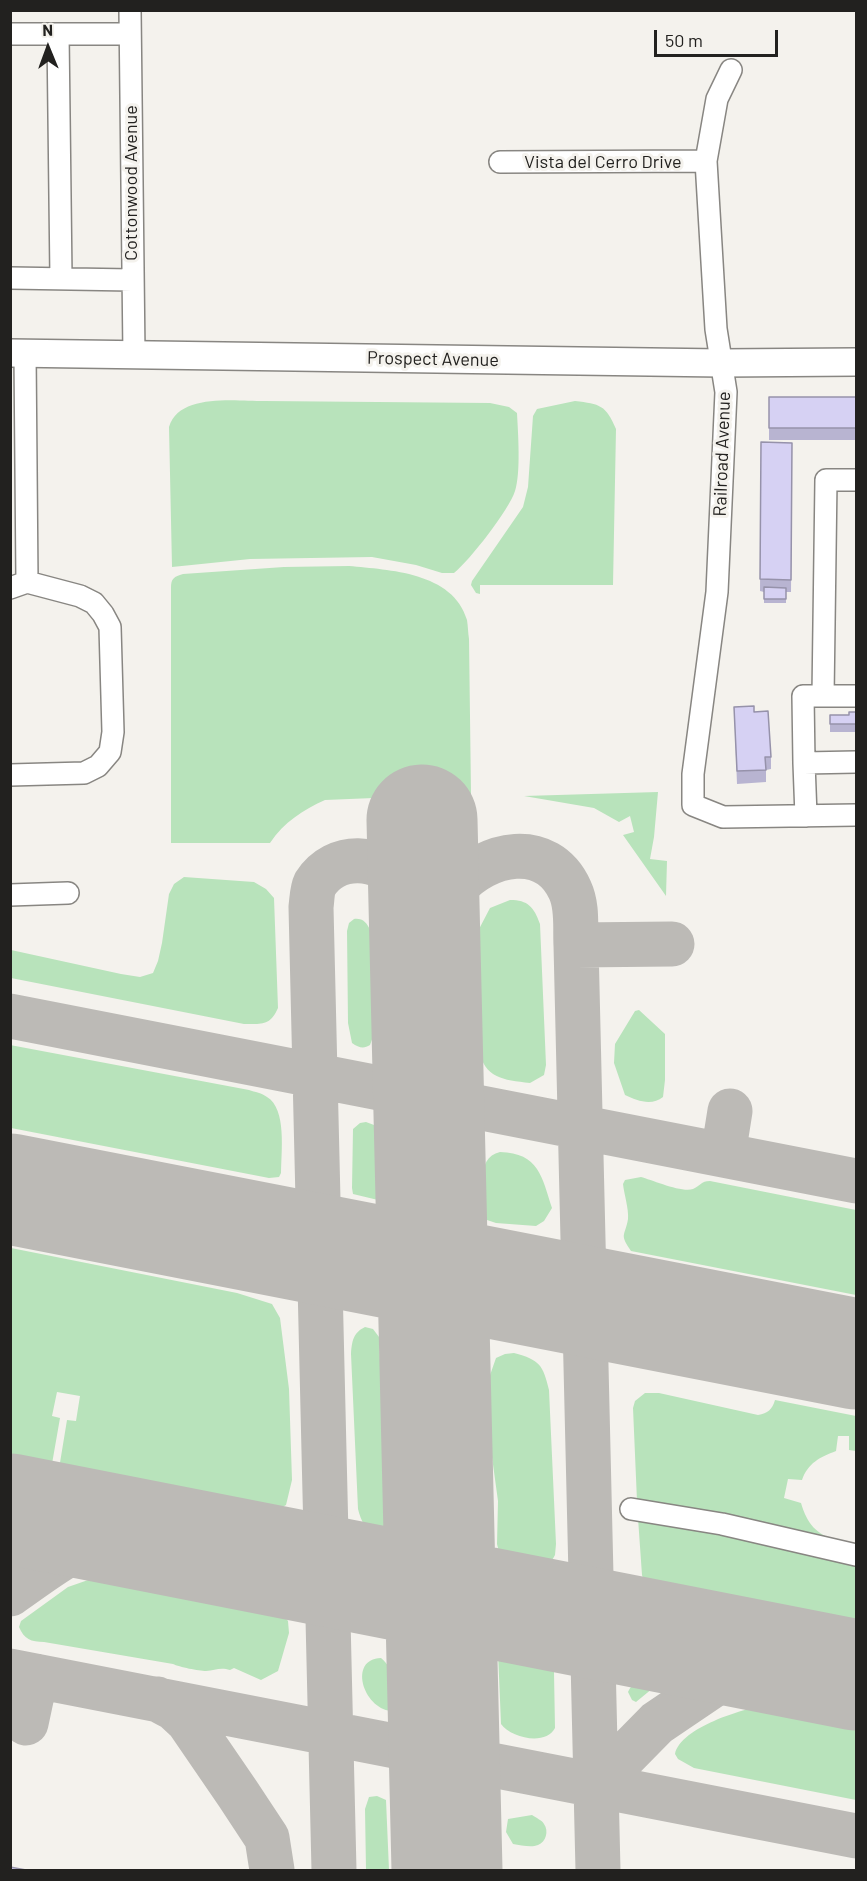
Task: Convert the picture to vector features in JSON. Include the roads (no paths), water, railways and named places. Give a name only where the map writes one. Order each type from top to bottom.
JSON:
[{"type":"main road","name":"Prospect Avenue","points":[[18,353],[721,363],[856,362]]},
{"type":"street","name":"Cottonwood Avenue","points":[[130,10],[134,356]]},
{"type":"street","points":[[10,34],[130,34]]},
{"type":"street","points":[[58,34],[61,278]]},
{"type":"street","name":"Railroad Avenue","points":[[731,70],[717,99],[706,161],[716,329],[726,392],[717,592],[693,774],[693,805],[723,817],[806,816]]},
{"type":"street","name":"Vista del Cerro Drive","points":[[500,162],[706,161]]},
{"type":"street","points":[[10,278],[132,280]]},
{"type":"street","points":[[10,775],[84,773],[98,766],[110,752],[113,732],[110,627],[104,614],[94,603],[80,596],[19,585],[18,353]]},
{"type":"street","points":[[823,696],[826,480],[856,480]]},
{"type":"street","points":[[856,696],[803,696],[806,816],[856,815]]},
{"type":"street","points":[[804,763],[856,762]]},
{"type":"street","points":[[10,895],[68,893]]},
{"type":"street","points":[[631,1509],[722,1524],[856,1555]]}]
